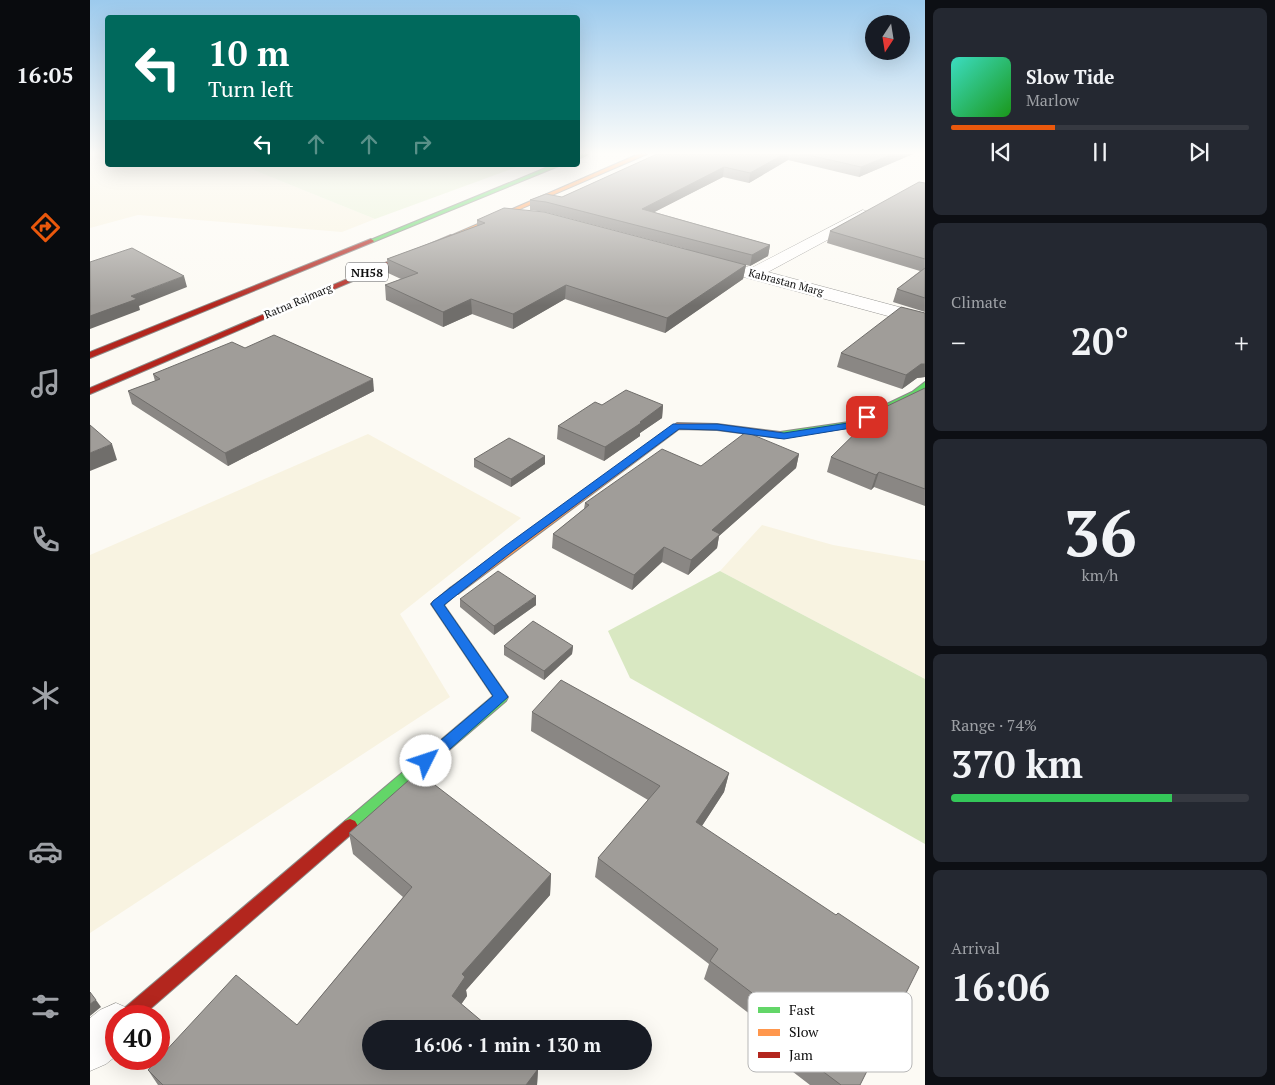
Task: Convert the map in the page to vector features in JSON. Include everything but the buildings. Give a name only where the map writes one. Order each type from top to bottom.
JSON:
[{"type":"main road","name":"NH58","points":[[90,355],[460,205]]},
{"type":"main road","name":"Ratna Rajmarg","points":[[90,391],[522,205]]},
{"type":"main road","points":[[141,1005],[501,697],[437,604],[677,426],[717,427],[784,436],[794,435],[851,425],[915,394],[925,386]]},
{"type":"street","points":[[754,273],[880,206]]},
{"type":"street","points":[[499,214],[536,218]]},
{"type":"street","name":"Kabrastan Marg","points":[[696,258],[925,320]]},
{"type":"street","points":[[90,1048],[105,1035]]},
{"type":"shaded area","points":[[90,205],[339,205],[375,219],[342,232],[138,215],[90,228]]},
{"type":"shaded area","points":[[368,434],[521,518],[400,614],[450,697],[90,933],[90,555]]},
{"type":"shaded area","points":[[762,525],[833,545],[925,561],[925,679],[720,571]]},
{"type":"green space","points":[[339,205],[414,205],[375,219]]},
{"type":"green space","points":[[720,571],[925,679],[925,844],[630,678],[608,631]]},
{"type":"traffic: fast","points":[[371,241],[460,205]]},
{"type":"traffic: fast","points":[[780,435],[851,425],[915,394],[925,385]]},
{"type":"traffic: fast","points":[[350,826],[501,697],[437,604],[454,591]]},
{"type":"traffic: slow","points":[[451,237],[526,205]]},
{"type":"traffic: slow","points":[[454,591],[677,426],[717,427],[780,435]]},
{"type":"traffic: jam","points":[[90,391],[451,237]]},
{"type":"traffic: jam","points":[[90,355],[371,241]]},
{"type":"traffic: jam","points":[[141,1005],[350,826]]},
{"type":"route","points":[[426,761],[501,697],[437,604],[677,426],[717,427],[784,436],[851,425],[867,417]]}]
